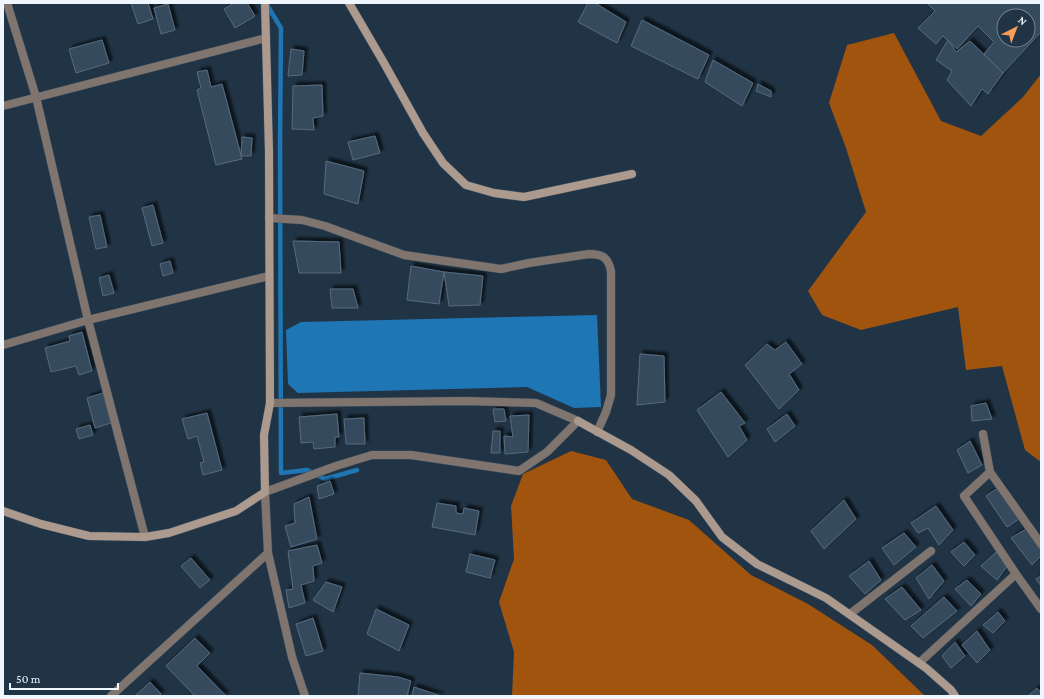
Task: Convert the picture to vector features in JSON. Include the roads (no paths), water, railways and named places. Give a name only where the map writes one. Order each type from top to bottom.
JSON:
[{"type":"street","points":[[7,3],[36,97],[88,320],[144,537]]},
{"type":"street","points":[[265,3],[269,152],[270,403],[264,435],[268,553],[292,657],[305,696]]},
{"type":"street","points":[[348,3],[423,133],[444,163],[466,185],[494,193],[524,197],[632,174]]},
{"type":"street","points":[[3,106],[266,38]]},
{"type":"street","points":[[269,218],[302,220],[325,226],[404,255],[501,269],[528,263],[589,254],[599,254],[609,263],[611,271],[611,395],[606,412],[597,432]]},
{"type":"street","points":[[3,345],[88,320],[269,276]]},
{"type":"street","points":[[270,403],[467,401],[536,403],[578,421],[631,450],[669,475],[696,501],[722,537],[757,564],[826,598],[919,663],[953,693],[959,696]]},
{"type":"street","points":[[3,511],[41,524],[89,536],[144,537],[168,533],[236,512],[265,492],[336,466],[372,455],[411,455],[519,471],[547,452],[578,421]]},
{"type":"street","points":[[983,434],[990,472],[1041,544]]},
{"type":"street","points":[[990,472],[964,496],[1016,574],[1041,608]]},
{"type":"street","points":[[850,614],[931,551]]},
{"type":"street","points":[[111,696],[268,553]]},
{"type":"street","points":[[919,663],[1016,574]]},
{"type":"water","points":[[597,315],[601,407],[574,408],[527,387],[298,393],[288,384],[286,330],[301,322]]},
{"type":"waterway","points":[[267,5],[281,28],[281,473],[307,470],[325,479],[357,470]]}]
